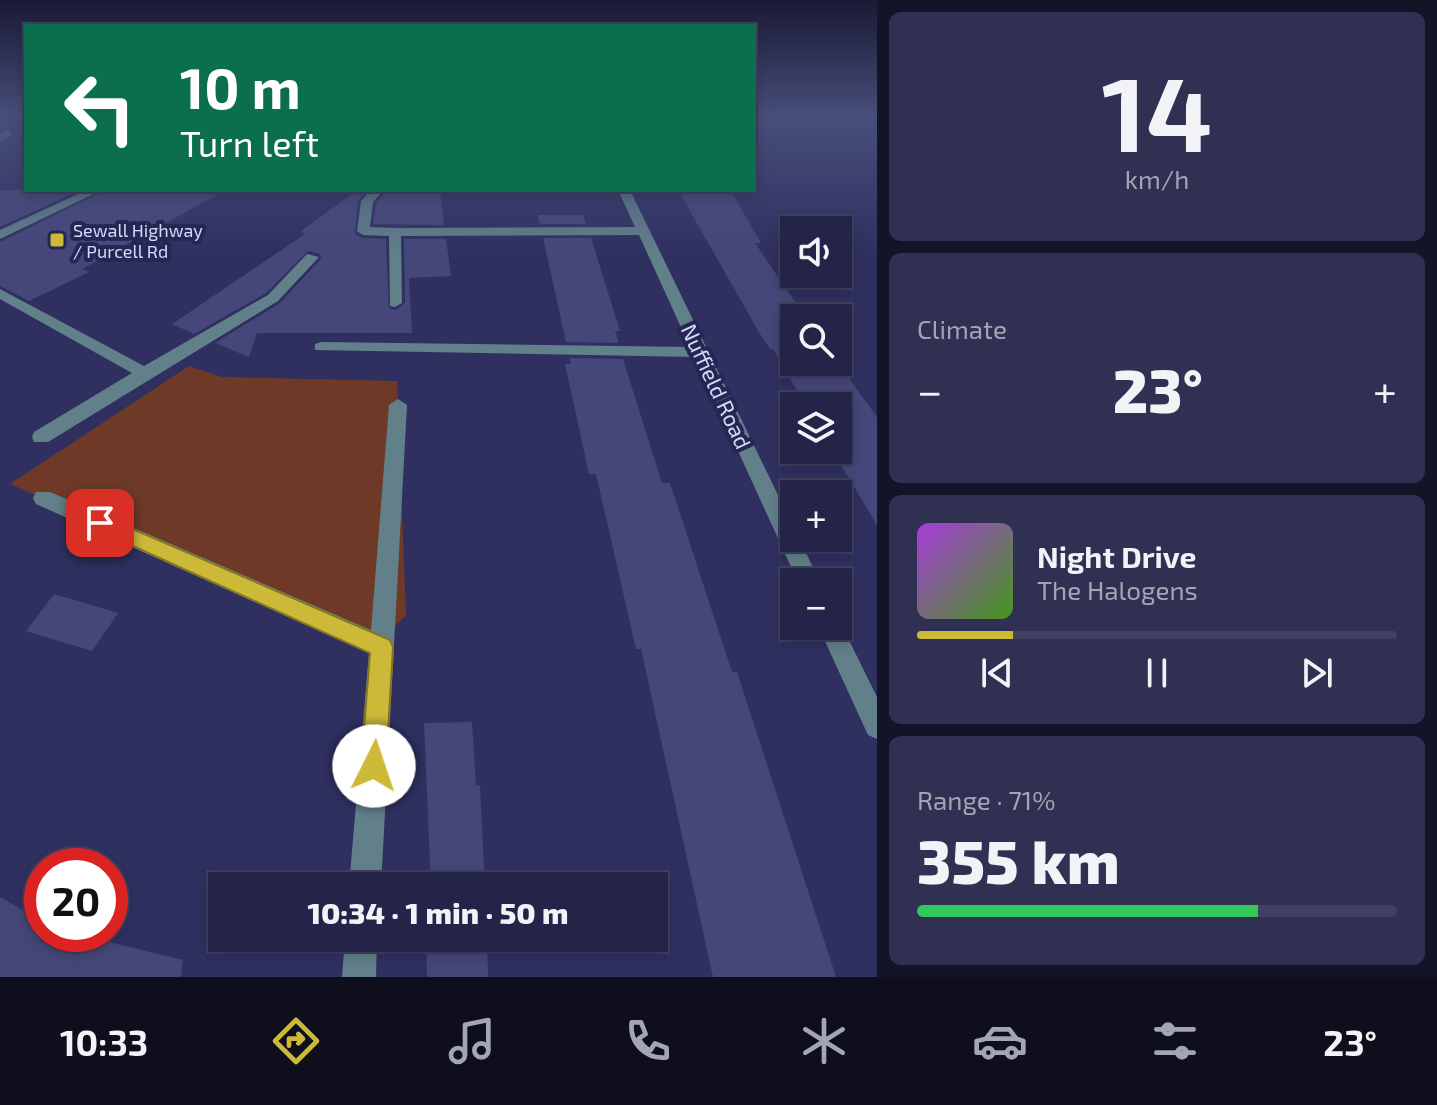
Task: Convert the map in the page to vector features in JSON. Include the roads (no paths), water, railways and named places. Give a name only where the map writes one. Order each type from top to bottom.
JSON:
[{"type":"street","points":[[0,235],[92,192]]},
{"type":"street","points":[[376,192],[367,201],[363,231],[643,231]]},
{"type":"street","name":"Nuffield Road","points":[[625,192],[802,568]]},
{"type":"street","points":[[395,232],[395,303]]},
{"type":"street","points":[[41,437],[273,298],[312,257]]},
{"type":"street","points":[[0,293],[144,373]]},
{"type":"street","points":[[321,347],[701,352]]},
{"type":"street","points":[[366,872],[398,405]]},
{"type":"street","points":[[43,498],[382,647]]},
{"type":"street","points":[[837,640],[877,726]]},
{"type":"street","points":[[359,977],[360,952]]},
{"type":"place","name":"Sewall Highway / Purcell Rd","points":[[57,240]]}]
